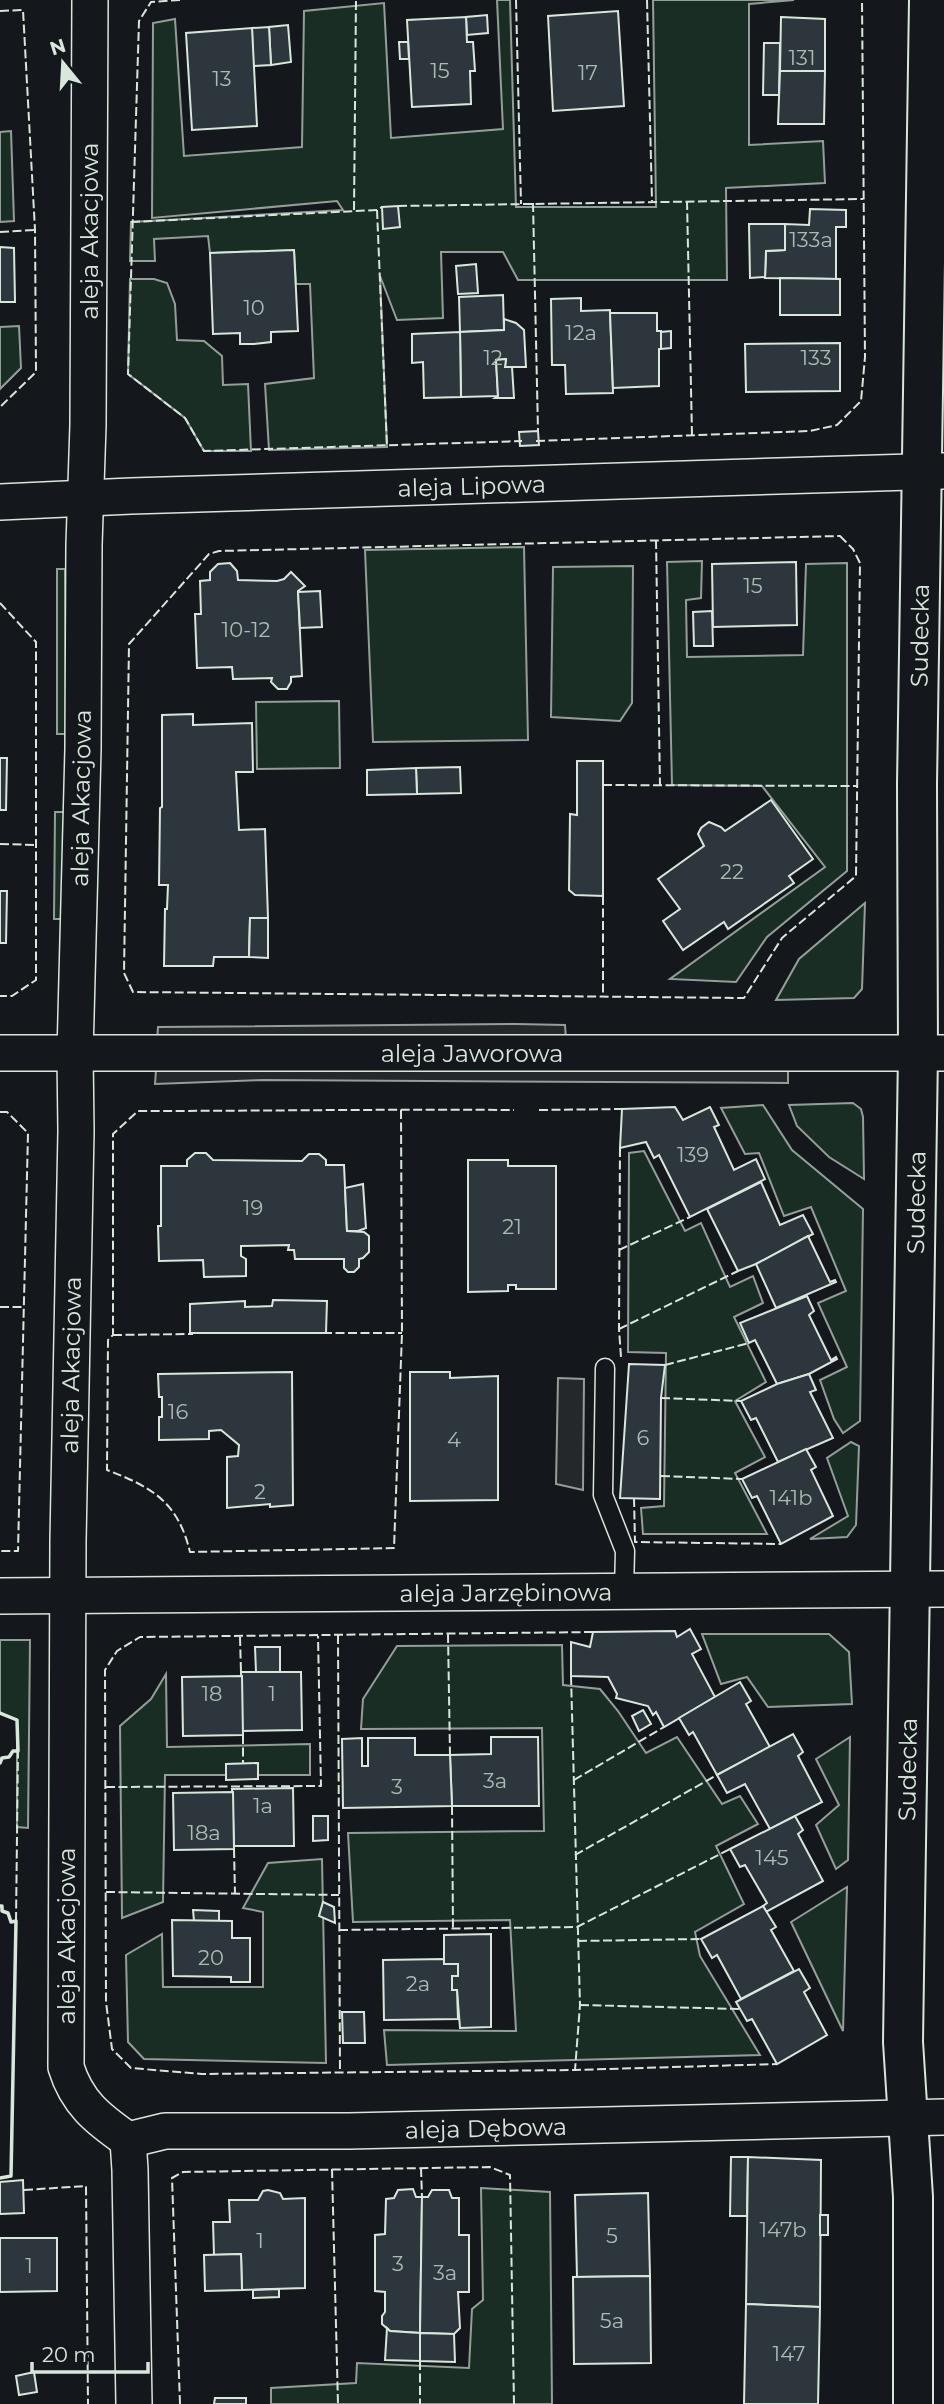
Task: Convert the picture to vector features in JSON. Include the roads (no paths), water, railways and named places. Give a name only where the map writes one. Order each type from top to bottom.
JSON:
[{"type":"street","name":"aleja Akacjowa","points":[[90,0],[88,425],[75,1054],[68,1595],[66,2067],[72,2087],[83,2102],[98,2119],[128,2140]]},
{"type":"street","name":"Sudecka","points":[[913,2404],[913,2197],[926,2117],[903,2042],[927,1590],[931,1053],[917,784],[933,471],[929,0]]},
{"type":"street","name":"aleja Lipowa","points":[[0,502],[933,471]]},
{"type":"street","name":"aleja Jaworowa","points":[[0,1053],[931,1053]]},
{"type":"street","name":"aleja Jarzębinowa","points":[[68,1595],[927,1590]]},
{"type":"street","points":[[0,1596],[68,1595]]},
{"type":"street","name":"aleja Dębowa","points":[[128,2140],[164,2131],[349,2131],[926,2117]]},
{"type":"street","points":[[128,2140],[134,2404]]},
{"type":"lane","points":[[606,1368],[603,1495],[625,1551],[624,1590]]}]
